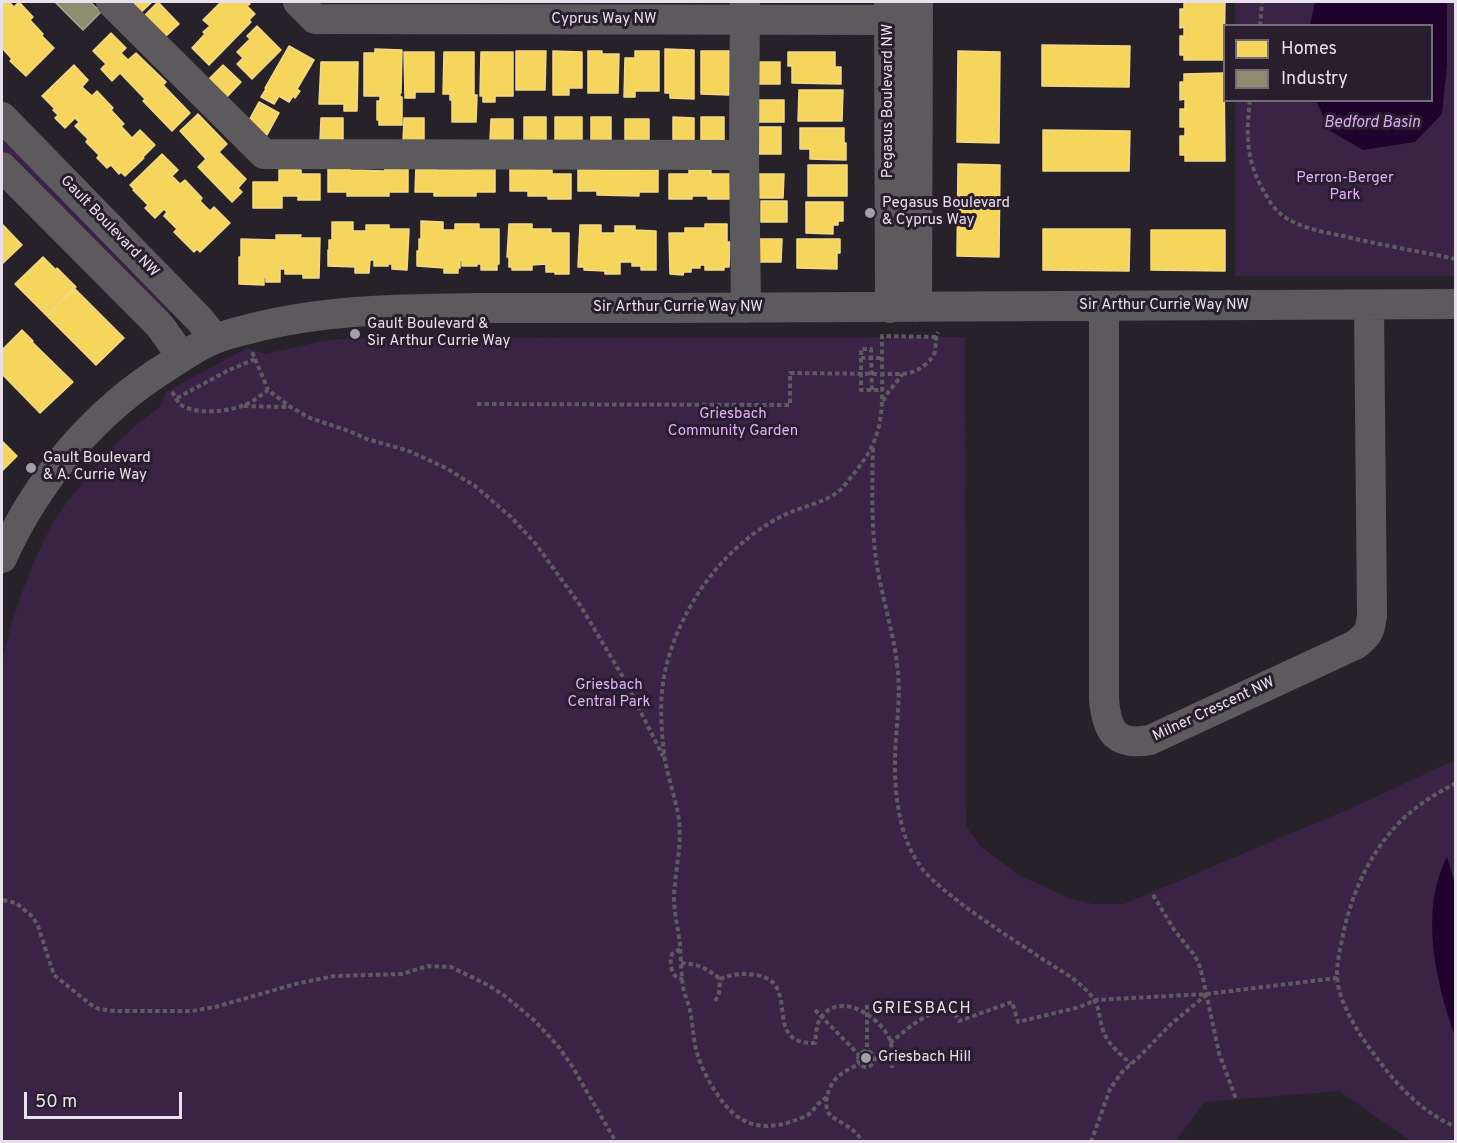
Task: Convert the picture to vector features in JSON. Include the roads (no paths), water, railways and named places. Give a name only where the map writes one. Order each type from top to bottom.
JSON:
[{"type":"street","points":[[111,2],[264,154],[744,155]]},
{"type":"street","name":"Cyprus Way NW","points":[[298,2],[315,19],[745,11],[903,11]]},
{"type":"street","points":[[745,11],[746,308]]},
{"type":"street","name":"Pegasus Boulevard NW","points":[[903,11],[903,308]]},
{"type":"street","name":"Gault Boulevard NW","points":[[2,117],[200,320],[215,339]]},
{"type":"street","points":[[2,167],[160,326],[182,357]]},
{"type":"street","name":"Sir Arthur Currie Way NW","points":[[2,558],[27,510],[67,454],[88,430],[134,389],[182,357],[215,339],[268,324],[321,314],[426,309],[1455,304]]},
{"type":"street","name":"Milner Crescent NW","points":[[1104,306],[1105,708],[1110,727],[1118,736],[1127,741],[1138,742],[1150,740],[1355,645],[1370,630],[1372,616],[1369,305]]},
{"type":"water","name":"Bedford Basin","points":[[1315,2],[1447,2],[1447,66],[1442,114],[1415,142],[1363,150],[1330,131],[1316,102],[1433,102],[1433,24],[1310,24]]},
{"type":"water","points":[[1447,857],[1455,884],[1455,1036],[1442,993],[1433,946],[1434,900]]},
{"type":"place","name":"Pegasus Boulevard & Cyprus Way","points":[[870,213]]},
{"type":"place","name":"Gault Boulevard & Sir Arthur Currie Way","points":[[355,334]]},
{"type":"place","name":"Gault Boulevard & A. Currie Way","points":[[31,468]]},
{"type":"place","name":"Griesbach Hill","points":[[866,1058]]},
{"type":"district","name":"GRIESBACH","points":[[922,1010]]},
{"type":"park label","name":"Perron-Berger Park","points":[[1345,188]]},
{"type":"park label","name":"Griesbach Community Garden","points":[[733,424]]},
{"type":"park label","name":"Griesbach Central Park","points":[[609,694]]}]
